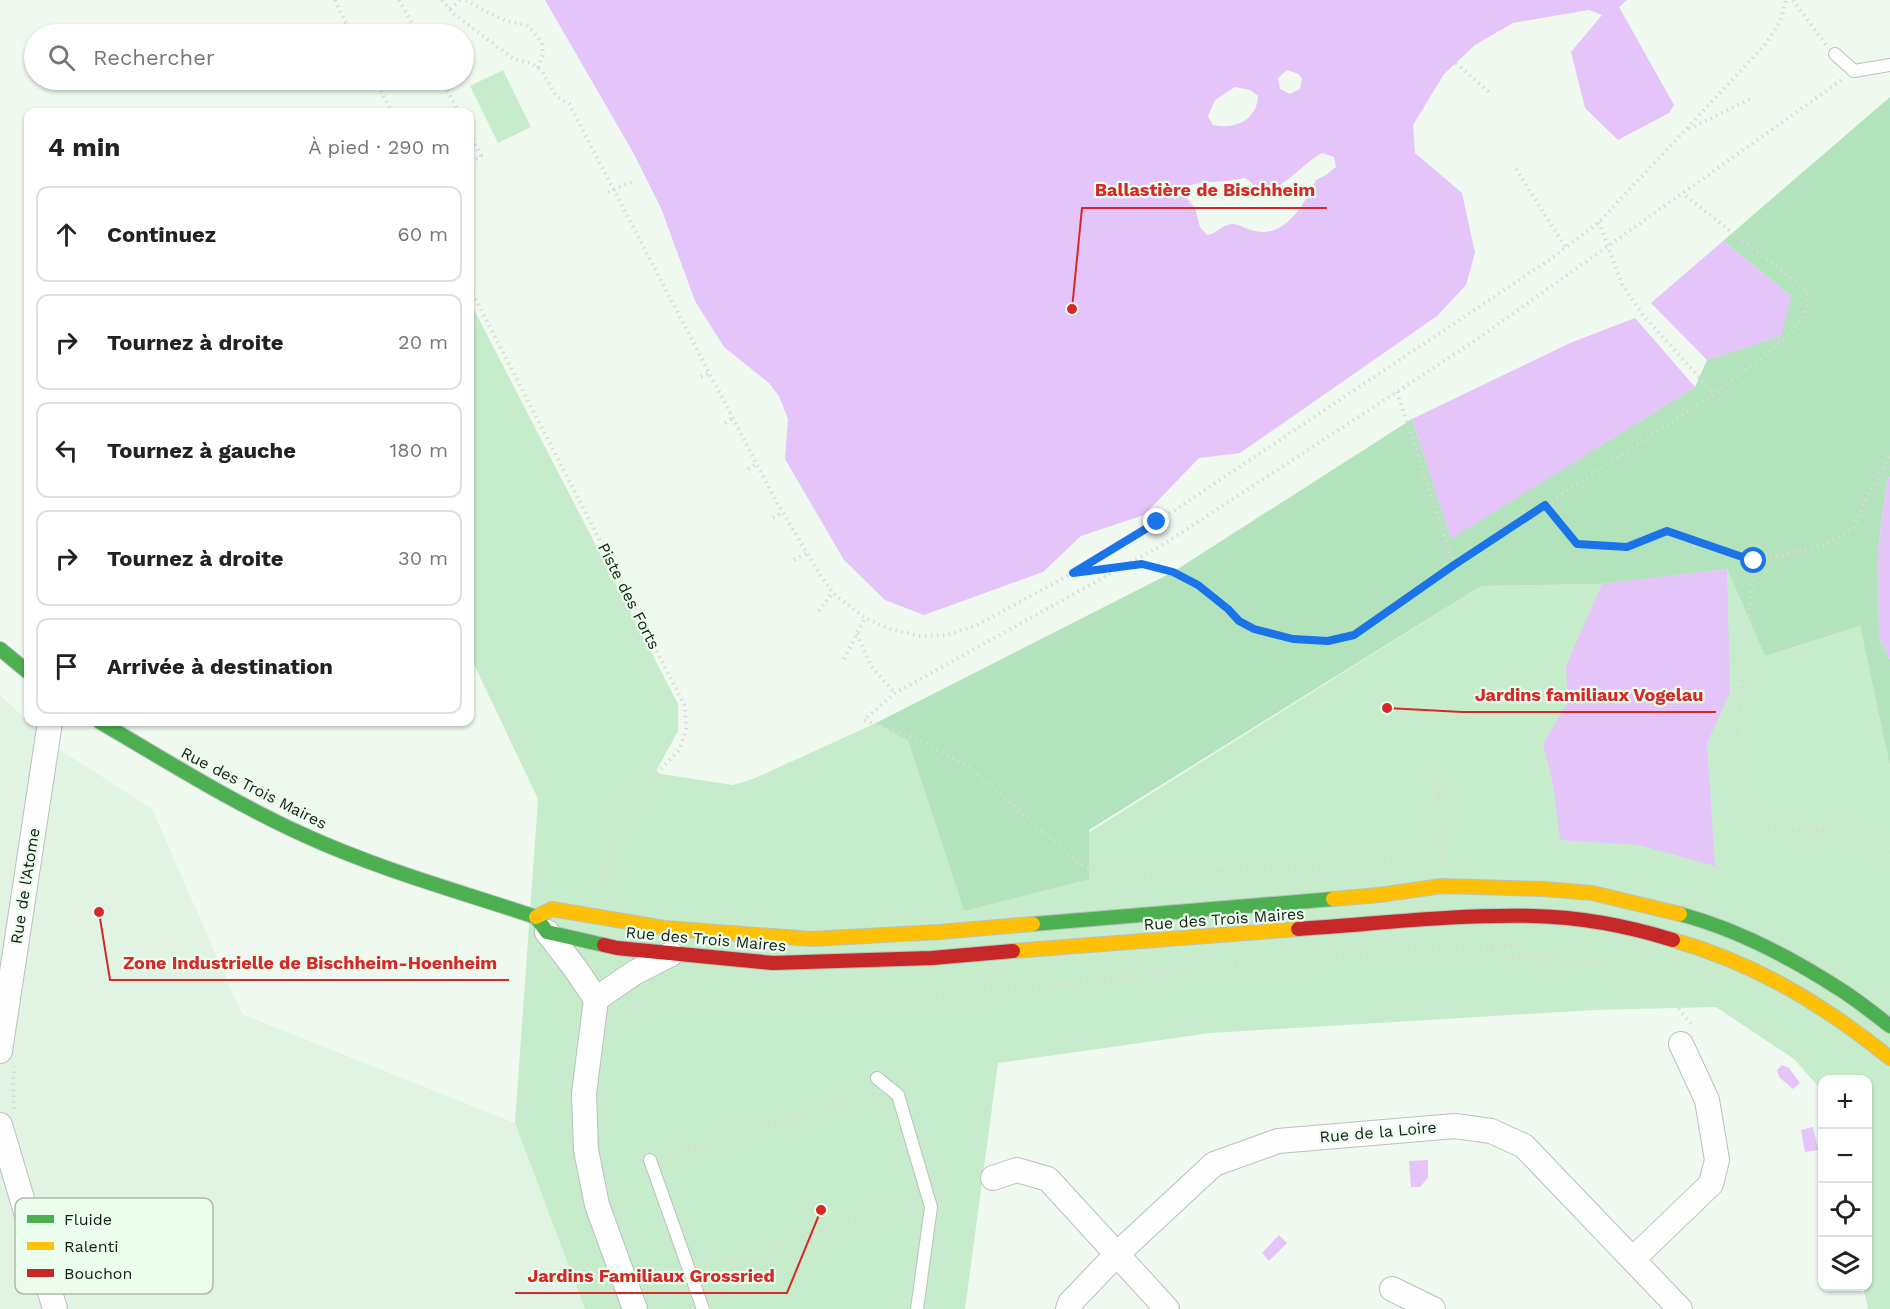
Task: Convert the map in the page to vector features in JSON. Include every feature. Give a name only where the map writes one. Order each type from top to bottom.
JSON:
[{"type":"main road","points":[[0,650],[24,669]]},
{"type":"main road","name":"Rue des Trois Maires","points":[[107,726],[222,794],[304,835],[541,924],[608,945],[671,954],[773,963],[932,958],[1474,917],[1534,916],[1600,923],[1647,932],[1702,948],[1754,970],[1813,1001],[1853,1028],[1890,1058]]},
{"type":"main road","name":"Rue des Trois Maires","points":[[541,924],[552,909],[664,928],[812,939],[939,932],[1379,895],[1442,886],[1543,889],[1592,893],[1702,920],[1773,950],[1839,988],[1890,1026]]},
{"type":"street","name":"Rue de l'Atome","points":[[8,1054],[49,726]]},
{"type":"street","points":[[612,920],[603,999],[584,1094],[586,1150],[597,1205],[635,1309]]},
{"type":"street","points":[[541,924],[575,968],[603,999]]},
{"type":"street","points":[[603,999],[634,973],[671,954]]},
{"type":"street","points":[[1634,1259],[1711,1184],[1717,1160],[1707,1100],[1681,1044]]},
{"type":"street","points":[[7,1120],[27,1198]]},
{"type":"street","name":"Rue de la Loire","points":[[1068,1309],[1070,1303],[1116,1255],[1214,1164],[1278,1140],[1455,1126],[1491,1131],[1524,1146],[1680,1309]]},
{"type":"street","points":[[993,1178],[1017,1170],[1048,1179],[1167,1309]]},
{"type":"street","points":[[1392,1289],[1433,1309]]},
{"type":"street","points":[[51,1294],[55,1309]]},
{"type":"lane","points":[[1835,54],[1854,71],[1890,65]]},
{"type":"lane","points":[[876,1078],[898,1095],[931,1207],[917,1309]]},
{"type":"lane","points":[[650,1160],[703,1309]]},
{"type":"path","points":[[336,0],[347,24]]},
{"type":"path","points":[[399,0],[412,24]]},
{"type":"path","points":[[442,0],[469,24]]},
{"type":"path","points":[[450,9],[460,0]]},
{"type":"path","points":[[466,0],[507,21],[526,25],[533,31],[542,44],[543,54],[538,68]]},
{"type":"path","points":[[474,28],[514,60],[531,63],[542,71],[556,96],[569,104],[757,464],[807,553],[833,592],[865,618],[890,629],[920,636],[948,635],[977,625],[1073,573],[1157,522],[1566,248],[1599,222],[1764,46],[1780,22],[1786,0]]},
{"type":"path","points":[[1793,0],[1835,54]]},
{"type":"path","points":[[1456,63],[1490,93]]},
{"type":"path","points":[[1420,862],[1108,877],[1080,864],[970,768],[925,743],[864,720],[895,693],[1164,544],[1397,392],[1473,342],[1854,71]]},
{"type":"path","points":[[380,90],[390,108]]},
{"type":"path","points":[[447,90],[457,108]]},
{"type":"path","points":[[1686,131],[1750,99]]},
{"type":"path","points":[[474,141],[482,156],[474,160]]},
{"type":"path","points":[[584,147],[590,144]]},
{"type":"path","points":[[1516,169],[1566,248]]},
{"type":"path","points":[[608,192],[634,181]]},
{"type":"path","points":[[1073,573],[1142,564],[1185,576],[1228,609],[1239,621],[1254,629],[1293,639],[1328,641],[1354,635],[1454,565],[1714,394],[1788,336],[1803,318],[1808,305],[1807,292],[1683,194]]},
{"type":"path","points":[[1599,222],[1622,284],[1642,314],[1714,394]]},
{"type":"path","points":[[633,241],[639,237]]},
{"type":"path","points":[[657,288],[663,285]]},
{"type":"path","name":"Piste des Forts","points":[[474,296],[685,705],[686,729],[680,749],[647,782],[623,816],[601,886],[593,890]]},
{"type":"path","points":[[679,332],[687,329]]},
{"type":"path","points":[[702,377],[710,373]]},
{"type":"path","points":[[1397,392],[1454,565]]},
{"type":"path","points":[[725,423],[733,418]]},
{"type":"path","points":[[1545,505],[1577,544],[1627,547],[1667,531],[1754,561],[1824,546],[1854,527],[1867,497],[1890,456]]},
{"type":"path","points":[[748,469],[757,464]]},
{"type":"path","points":[[772,518],[783,512]]},
{"type":"path","points":[[794,560],[807,553]]},
{"type":"path","points":[[1754,561],[1738,724],[1739,798],[1754,823],[1791,831],[1840,830],[1882,844],[1890,855]]},
{"type":"path","points":[[819,611],[833,592]]},
{"type":"path","points":[[844,659],[865,618]]},
{"type":"path","points":[[856,634],[871,666],[895,693]]},
{"type":"path","points":[[1430,862],[1441,864],[1438,780]]},
{"type":"path","points":[[1483,940],[1509,957],[1567,960],[1617,969],[1655,987],[1678,1008],[1697,1031],[1681,1044]]},
{"type":"path","points":[[603,999],[642,1004],[868,1000],[1012,988],[1252,963],[1523,945]]},
{"type":"path","points":[[1623,956],[1653,963]]},
{"type":"path","points":[[1675,970],[1707,980]]},
{"type":"path","points":[[677,978],[699,999],[709,1004]]},
{"type":"path","points":[[7,1120],[13,1081],[8,1054]]},
{"type":"path","points":[[1872,1078],[1890,1096]]},
{"type":"path","points":[[650,1160],[891,1089]]},
{"type":"path","points":[[690,1272],[928,1198]]},
{"type":"shaded area","points":[[545,0],[1627,0],[1619,7],[1674,105],[1669,113],[1618,140],[1585,108],[1571,52],[1602,15],[1589,10],[1513,23],[1475,45],[1444,74],[1413,125],[1415,153],[1462,193],[1475,253],[1466,285],[1437,316],[1240,453],[1199,458],[1144,515],[1081,536],[1043,572],[924,615],[885,600],[844,560],[785,459],[788,419],[779,396],[769,383],[724,347],[695,301],[661,208],[634,154]],"holes":[[[1287,70],[1299,74],[1302,79],[1300,89],[1290,94],[1280,89],[1278,78]],[[1235,87],[1250,90],[1258,96],[1257,104],[1249,117],[1229,126],[1213,125],[1208,116],[1215,100]],[[1322,153],[1334,157],[1336,167],[1316,180],[1293,217],[1285,224],[1266,232],[1232,224],[1207,235],[1200,227],[1195,208],[1185,196],[1187,186],[1245,178],[1256,189],[1273,188]]]},
{"type":"shaded area","points":[[1723,241],[1791,296],[1781,336],[1707,360],[1651,303]]},
{"type":"shaded area","points":[[1635,318],[1695,387],[1451,539],[1412,419],[1570,343]]},
{"type":"shaded area","points":[[1890,477],[1890,659],[1879,638],[1878,550],[1887,482]]},
{"type":"shaded area","points":[[1727,569],[1730,692],[1707,743],[1715,866],[1639,845],[1560,840],[1553,783],[1543,744],[1568,702],[1566,666],[1602,584]]},
{"type":"shaded area","points":[[0,695],[24,718],[24,726],[33,726],[54,746],[152,809],[242,1014],[515,1123],[585,1309],[0,1309]]},
{"type":"shaded area","points":[[1782,1065],[1789,1068],[1800,1083],[1793,1089],[1779,1077],[1777,1070]]},
{"type":"shaded area","points":[[1813,1127],[1818,1150],[1805,1152],[1801,1130]]},
{"type":"shaded area","points":[[1428,1160],[1428,1178],[1420,1187],[1411,1187],[1409,1161]]},
{"type":"shaded area","points":[[1279,1235],[1287,1243],[1269,1261],[1262,1253]]},
{"type":"green space","points":[[503,70],[531,127],[498,143],[472,90],[474,90],[474,84]]},
{"type":"green space","points":[[1890,97],[1890,477],[1887,482],[1878,550],[1879,638],[1890,659],[1890,767],[1860,626],[1765,656],[1727,569],[1602,584],[1481,586],[1089,830],[1089,879],[964,911],[908,741],[876,723],[1173,572],[1412,419],[1451,538],[1695,387],[1707,360],[1780,336],[1791,296],[1723,241]]},
{"type":"green space","points":[[474,310],[678,704],[678,731],[655,773],[733,785],[753,779],[876,723],[908,741],[964,911],[1481,586],[1602,584],[1727,569],[1765,656],[1860,626],[1890,767],[1890,1309],[1868,1309],[1864,1291],[1872,1291],[1872,1075],[1818,1075],[1818,1086],[1794,1059],[1716,1007],[1594,1010],[1211,1033],[998,1063],[965,1309],[585,1309],[515,1123],[538,799],[474,664]]},
{"type":"traffic: fast","points":[[0,649],[24,669]]},
{"type":"traffic: fast","points":[[107,726],[226,795],[304,835],[389,869],[536,917],[547,932],[604,945]]},
{"type":"traffic: fast","points":[[1033,924],[1333,899]]},
{"type":"traffic: fast","points":[[1680,914],[1742,936],[1782,955],[1845,992],[1890,1026]]},
{"type":"traffic: slow","points":[[1333,899],[1442,886],[1543,889],[1592,893],[1680,914]]},
{"type":"traffic: slow","points":[[536,917],[552,909],[664,928],[812,939],[1033,924]]},
{"type":"traffic: slow","points":[[1013,951],[1298,929]]},
{"type":"traffic: slow","points":[[1673,940],[1703,949],[1760,973],[1814,1003],[1890,1058]]},
{"type":"traffic: jam","points":[[1298,929],[1445,918],[1533,916],[1604,923],[1673,940]]},
{"type":"traffic: jam","points":[[604,945],[773,963],[932,958],[1013,951]]},
{"type":"place","name":"Ballastière de Bischheim","points":[[1072,309]]},
{"type":"place","name":"Jardins familiaux Vogelau","points":[[1387,708]]},
{"type":"place","name":"Zone Industrielle de Bischheim-Hoenheim","points":[[99,912]]},
{"type":"place","name":"Jardins Familiaux Grossried","points":[[821,1210]]},
{"type":"route","points":[[1157,522],[1073,573],[1142,564],[1173,572],[1185,576],[1198,585],[1239,621],[1254,629],[1293,639],[1328,641],[1354,635],[1545,505],[1577,544],[1627,547],[1667,531],[1754,561]]}]
